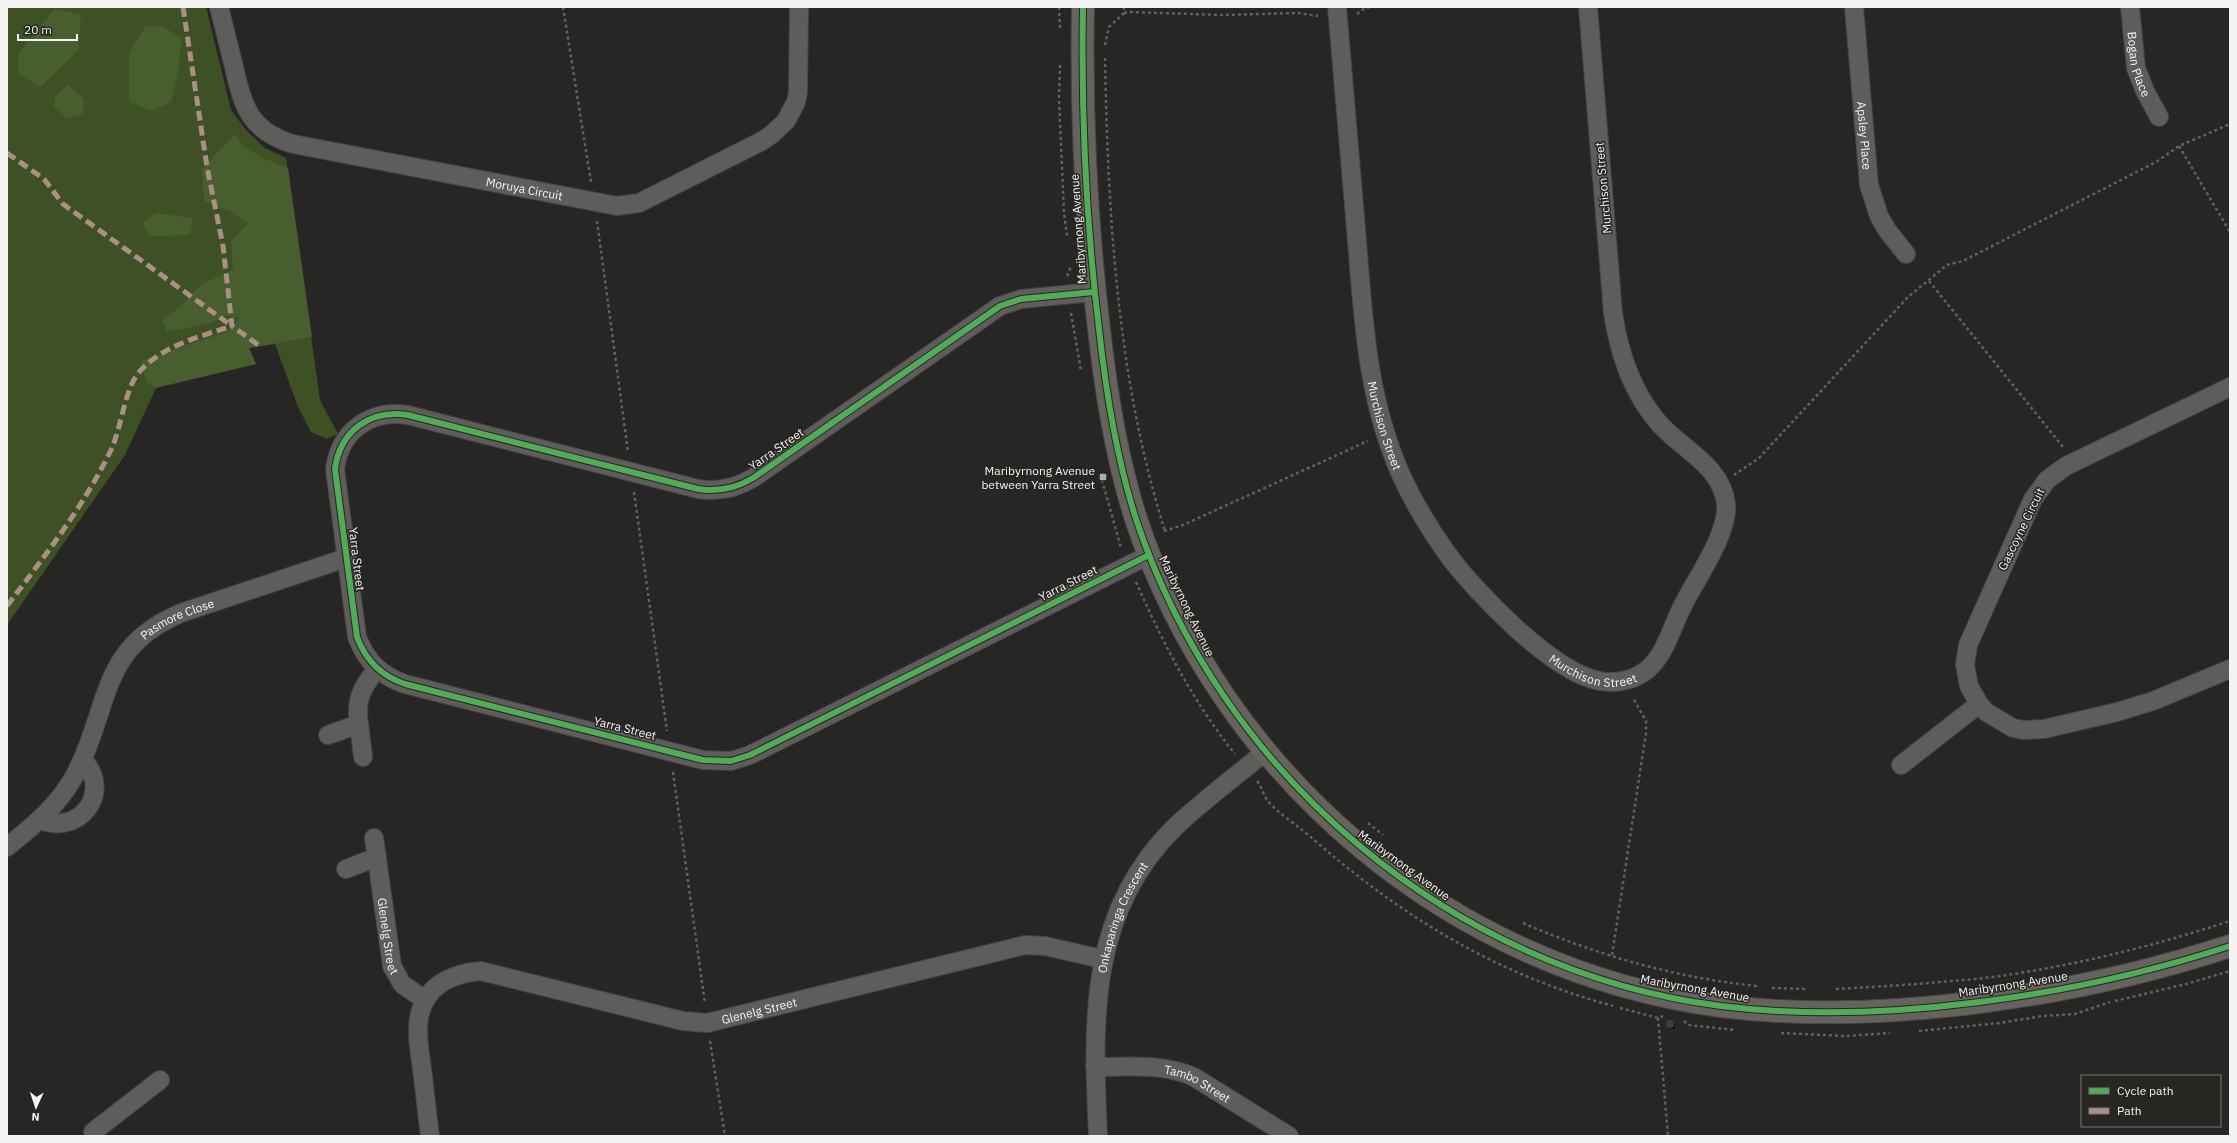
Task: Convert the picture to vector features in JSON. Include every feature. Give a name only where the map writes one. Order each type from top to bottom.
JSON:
[{"type":"street","name":"Moruya Circuit","points":[[219,7],[244,104],[255,123],[272,136],[293,144],[617,206],[639,202],[762,141],[779,128],[791,111],[798,92],[799,7]]},
{"type":"street","name":"Maribyrnong Avenue","points":[[1083,7],[1085,174],[1094,292],[1109,401],[1117,446],[1126,483],[1142,534],[1149,555],[1174,611],[1199,658],[1220,691],[1265,752],[1320,812],[1350,839],[1415,889],[1449,911],[1509,942],[1558,964],[1636,989],[1675,998],[1742,1008],[1797,1012],[1893,1010],[1949,1005],[2059,989],[2168,964],[2230,946]]},
{"type":"street","name":"Murchison Street","points":[[1337,7],[1364,331],[1373,390],[1385,433],[1402,476],[1430,529],[1466,578],[1508,621],[1556,658],[1590,679],[1610,682],[1630,679],[1647,670],[1663,650],[1684,602],[1723,530],[1726,516],[1726,501],[1720,482],[1715,474],[1670,435],[1645,405],[1635,388],[1620,352],[1613,313],[1588,7]]},
{"type":"street","name":"Apsley Place","points":[[1854,7],[1869,185],[1879,216],[1887,230],[1906,254]]},
{"type":"street","name":"Bogan Place","points":[[2130,7],[2136,68],[2145,91],[2159,117]]},
{"type":"street","name":"Yarra Street","points":[[1094,292],[1010,301],[990,311],[743,484],[732,488],[709,490],[631,472],[408,415],[381,415],[364,422],[350,433],[337,459],[336,479],[357,637],[365,654],[377,669],[386,676],[405,684],[712,762],[741,758],[1149,555]]},
{"type":"street","name":"Gascoyne Circuit","points":[[2230,387],[2056,472],[2039,489],[1971,635],[1965,666],[1969,686],[1979,704],[1986,712],[2004,724],[2024,730],[2044,729],[2117,712],[2153,701],[2230,669]]},
{"type":"street","name":"Pasmore Close","points":[[7,848],[40,820],[64,792],[83,760],[112,674],[125,654],[140,636],[167,619],[181,613],[346,558]]},
{"type":"street","points":[[363,758],[357,707],[360,693],[377,669]]},
{"type":"street","points":[[1901,765],[1979,704]]},
{"type":"street","points":[[328,735],[358,724]]},
{"type":"street","name":"Onkaparinga Crescent","points":[[1098,1136],[1095,1067],[1096,1006],[1102,959],[1116,917],[1125,897],[1148,860],[1176,826],[1265,752]]},
{"type":"street","points":[[40,820],[52,824],[64,823],[76,819],[86,811],[94,794],[94,781],[90,770],[83,760]]},
{"type":"street","name":"Glenelg Street","points":[[374,838],[392,966],[402,984],[425,1000]]},
{"type":"street","points":[[346,869],[377,857]]},
{"type":"street","name":"Glenelg Street","points":[[430,1136],[418,1036],[419,1017],[425,1000],[437,985],[453,975],[462,972],[481,971],[683,1021],[707,1023],[1025,945],[1046,946],[1102,959]]},
{"type":"street","name":"Tambo Street","points":[[1095,1067],[1159,1067],[1178,1070],[1194,1077],[1289,1136]]},
{"type":"street","points":[[95,1136],[93,1132],[160,1080]]},
{"type":"path","points":[[563,7],[594,202],[707,1023],[725,1136]]},
{"type":"path","points":[[1059,7],[1060,30]]},
{"type":"path","points":[[1124,7],[1124,13]]},
{"type":"path","points":[[1340,36],[1352,34],[1352,27],[1357,14],[1365,8],[1373,7]]},
{"type":"path","points":[[1168,538],[1146,466],[1129,383],[1118,294],[1110,189],[1105,43],[1109,27],[1124,13],[1129,12],[1223,15],[1299,13],[1317,15],[1321,21]]},
{"type":"path","points":[[1061,60],[1059,99],[1064,213],[1068,239]]},
{"type":"path","points":[[1730,478],[1759,458],[1908,297],[1947,265],[1963,260],[2156,162],[2179,146],[2230,124]]},
{"type":"path","points":[[2179,146],[2230,232]]},
{"type":"path","points":[[1072,264],[1068,272],[1069,294],[1082,373]]},
{"type":"path","points":[[1929,281],[2075,462]]},
{"type":"path","points":[[1119,540],[1142,534],[1165,531],[1183,525],[1385,433]]},
{"type":"path","points":[[1100,474],[1119,540],[1147,609],[1213,728],[1261,787],[1267,800],[1351,872],[1404,910],[1443,935],[1479,955],[1543,984],[1575,996],[1658,1018],[1667,1014]]},
{"type":"path","points":[[1612,955],[1646,733],[1646,721],[1630,692]]},
{"type":"path","points":[[1257,786],[1261,787]]},
{"type":"path","points":[[1363,818],[1385,837]]},
{"type":"path","points":[[1830,990],[1993,976],[2057,966],[2125,951],[2230,921]]},
{"type":"path","points":[[1522,923],[1550,935],[1647,968],[1721,983],[1763,987]]},
{"type":"path","points":[[1911,1031],[1949,1029],[2043,1016],[2075,1014],[2098,1005],[2186,984],[2230,971]]},
{"type":"path","points":[[1770,988],[1815,989]]},
{"type":"path","points":[[1681,1017],[1688,1025],[1741,1030]]},
{"type":"path","points":[[1658,1018],[1668,1136]]},
{"type":"path","points":[[1779,1033],[1846,1036],[1896,1032]]},
{"type":"green space","points":[[7,7],[206,7],[231,110],[246,130],[265,148],[286,158],[320,400],[338,434],[327,439],[311,432],[298,407],[275,344],[249,348],[256,364],[156,388],[125,455],[7,625]]},
{"type":"green space","points":[[54,9],[81,14],[78,51],[40,87],[18,73],[18,54]]},
{"type":"green space","points":[[146,26],[164,27],[181,38],[179,68],[171,102],[152,111],[129,102],[129,52]]},
{"type":"green space","points":[[67,85],[84,99],[83,114],[67,118],[54,107],[55,97]]},
{"type":"green space","points":[[235,134],[251,151],[288,168],[312,337],[249,348],[256,364],[155,388],[146,381],[141,361],[228,331],[240,318],[226,316],[206,324],[167,332],[163,320],[184,303],[200,285],[233,270],[231,242],[248,223],[229,211],[204,201],[202,169]]},
{"type":"green space","points":[[156,213],[193,218],[189,235],[150,236],[142,223]]},
{"type":"building","points":[[1668,1020],[1672,1020],[1674,1024],[1672,1028],[1668,1028],[1666,1026],[1666,1022]]},
{"type":"marked path","points":[[183,7],[207,167],[223,246],[232,326],[261,347]]},
{"type":"marked path","points":[[7,153],[44,179],[63,204],[232,326]]},
{"type":"marked path","points":[[7,606],[63,531],[89,491],[115,441],[127,397],[135,378],[140,371],[149,362],[171,348],[195,338],[232,326]]},
{"type":"cycle path","points":[[1083,7],[1085,168],[1094,289],[1105,377],[1117,449],[1136,519],[1174,612],[1225,698],[1287,776],[1359,845],[1440,904],[1528,951],[1622,986],[1721,1006],[1782,1011],[1846,1012],[1912,1009],[1978,1002],[2044,992],[2108,979],[2171,964],[2230,946]]},
{"type":"cycle path","points":[[1094,292],[1021,299],[1000,306],[753,478],[740,485],[726,489],[698,489],[408,415],[394,414],[370,419],[350,434],[343,444],[335,469],[357,637],[365,653],[375,666],[389,677],[405,684],[703,760],[731,761],[750,755],[1149,555]]},
{"type":"place","name":"Maribyrnong Avenue between Yarra Street","points":[[1103,477]]}]
